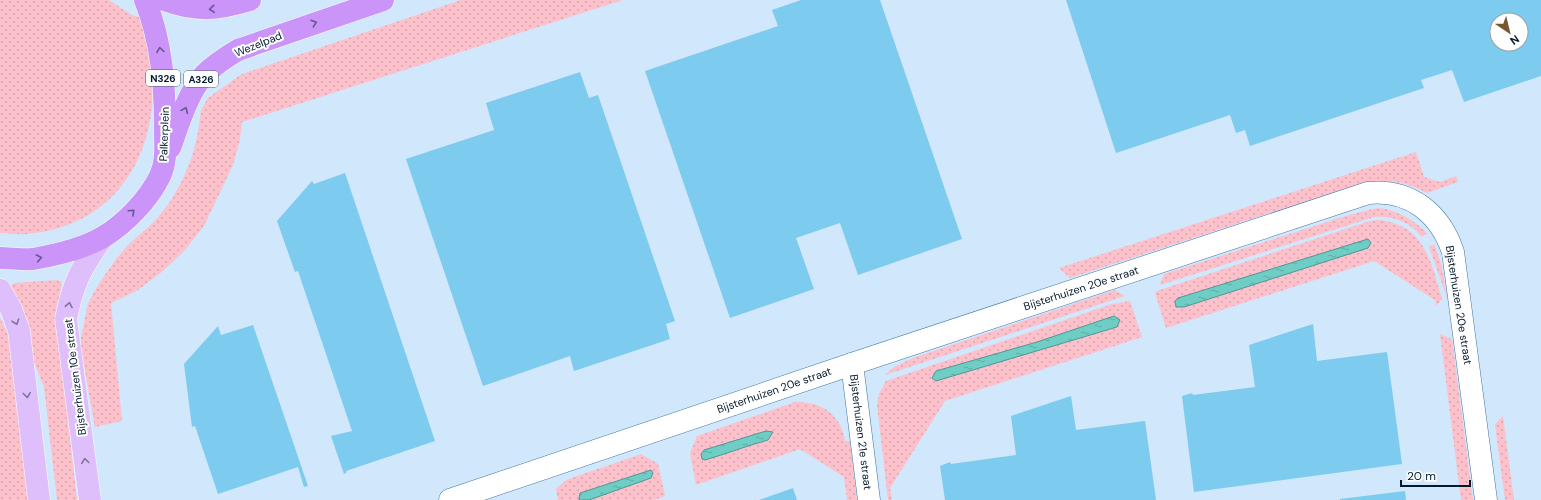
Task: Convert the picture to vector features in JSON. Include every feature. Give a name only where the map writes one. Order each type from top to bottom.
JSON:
[{"type":"highway","name":"Palkerplein","points":[[0,258],[32,259],[50,256],[102,238],[142,202],[160,176],[166,159],[165,100],[160,50],[153,21],[145,0]]},
{"type":"highway","points":[[164,0],[181,6],[198,9],[228,7],[250,0]]},
{"type":"highway","name":"Wezelpad","points":[[166,159],[183,114],[203,76],[219,62],[238,50],[383,0]]},
{"type":"main road","name":"Bijsterhuizen 10e straat","points":[[90,500],[66,319],[71,292],[81,268],[102,238]]},
{"type":"main road","points":[[0,290],[11,309],[19,331],[39,500]]},
{"type":"street","name":"Bijsterhuizen 20e straat","points":[[450,500],[852,364],[1368,193],[1382,192],[1395,194],[1406,198],[1430,214],[1441,226],[1448,238],[1453,252],[1486,500]]},
{"type":"street","name":"Bijsterhuizen 21e straat","points":[[852,364],[870,500]]},
{"type":"shaded area","points":[[0,0],[109,0],[132,15],[144,19],[152,67],[153,98],[149,127],[140,155],[127,179],[109,200],[86,216],[59,228],[27,234],[0,233]]},
{"type":"shaded area","points":[[461,0],[623,0],[242,122],[240,140],[233,165],[204,226],[185,250],[163,271],[138,290],[111,303],[122,421],[95,427],[80,343],[88,303],[100,282],[117,258],[128,245],[154,222],[170,202],[182,181],[192,157],[198,133],[201,110],[208,98],[242,74]]},
{"type":"shaded area","points":[[1416,152],[1424,177],[1440,182],[1456,176],[1458,182],[1427,193],[1411,186],[1395,182],[1379,181],[1362,183],[1070,278],[1059,268]]},
{"type":"shaded area","points":[[1377,208],[1391,210],[1404,216],[1427,233],[1422,237],[1412,227],[1394,218],[1374,217],[1160,285],[1164,274],[1349,215]]},
{"type":"shaded area","points":[[1379,220],[1394,223],[1407,229],[1416,237],[1424,248],[1434,272],[1442,299],[1436,306],[1435,300],[1374,261],[1166,328],[1155,293],[1157,291],[1370,221]]},
{"type":"shaded area","points":[[1434,244],[1441,263],[1447,297],[1429,247]]},
{"type":"shaded area","points":[[58,280],[62,283],[57,309],[57,324],[77,500],[57,500],[44,387],[30,352],[10,286],[15,283]]},
{"type":"shaded area","points":[[1115,290],[1125,296],[885,375],[894,367],[913,358]]},
{"type":"shaded area","points":[[1130,301],[1142,337],[945,401],[890,488],[892,500],[888,500],[877,405],[879,394],[886,381],[1112,304]]},
{"type":"shaded area","points":[[0,318],[10,337],[28,500],[0,500]]},
{"type":"shaded area","points":[[1440,334],[1452,339],[1473,500],[1461,500]]},
{"type":"shaded area","points":[[795,402],[805,402],[822,407],[835,417],[843,432],[845,441],[850,441],[857,500],[847,500],[844,477],[800,449],[696,485],[690,453],[697,436]]},
{"type":"shaded area","points":[[1503,416],[1514,500],[1505,500],[1495,424]]},
{"type":"shaded area","points":[[641,454],[658,464],[665,496],[654,500],[558,500],[556,489],[566,480]]},
{"type":"water","points":[[1368,239],[1371,243],[1368,248],[1184,307],[1176,307],[1175,301],[1178,298]]},
{"type":"water","points":[[1114,316],[1120,320],[1117,327],[936,381],[932,378],[936,371],[1037,342]]},
{"type":"water","points":[[766,431],[773,432],[768,440],[705,460],[702,459],[701,454],[704,450]]},
{"type":"water","points":[[651,470],[653,473],[651,478],[589,500],[579,500],[580,493]]},
{"type":"building","points":[[801,0],[880,0],[962,239],[858,275],[840,223],[796,238],[814,289],[730,318],[645,71],[778,26],[772,10]]},
{"type":"building","points":[[1066,0],[1541,0],[1541,76],[1464,102],[1452,70],[1421,80],[1424,88],[1250,146],[1245,130],[1236,133],[1230,115],[1116,153]]},
{"type":"building","points":[[580,72],[589,98],[598,95],[675,321],[666,324],[670,339],[574,371],[570,356],[483,386],[406,159],[494,130],[486,103]]},
{"type":"building","points":[[345,173],[435,441],[346,471],[347,472],[344,474],[331,436],[352,431],[298,271],[295,272],[277,221],[312,181],[314,184]]},
{"type":"building","points":[[1313,324],[1317,361],[1387,352],[1402,464],[1194,492],[1182,396],[1192,393],[1193,395],[1255,387],[1249,345]]},
{"type":"building","points":[[253,325],[308,486],[304,487],[298,467],[218,494],[195,426],[192,427],[184,364],[218,326],[221,335]]},
{"type":"building","points":[[1071,396],[1076,430],[1145,421],[1156,500],[945,500],[940,466],[950,462],[951,464],[1016,455],[1011,416]]},
{"type":"building","points":[[793,488],[797,500],[759,500]]},
{"type":"building","points":[[1405,491],[1406,500],[1340,500],[1340,499]]}]
